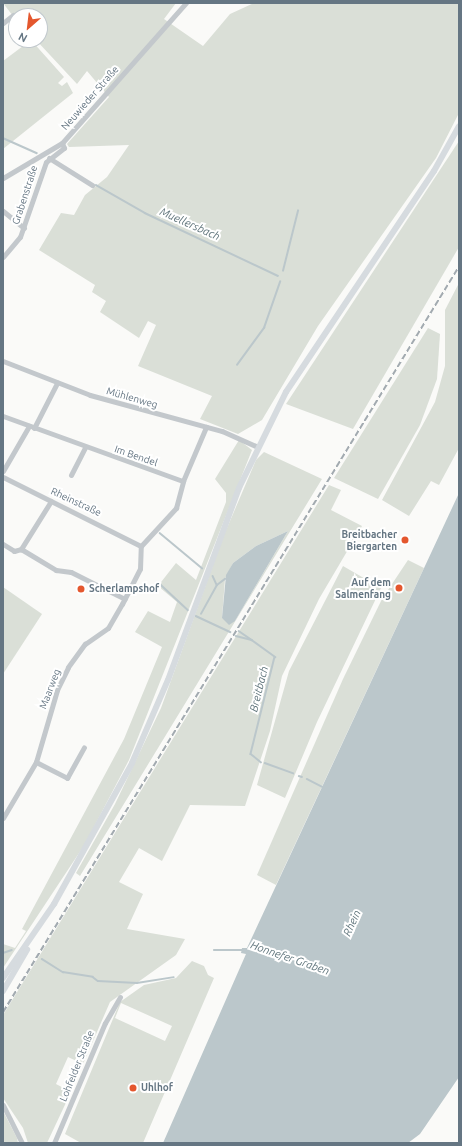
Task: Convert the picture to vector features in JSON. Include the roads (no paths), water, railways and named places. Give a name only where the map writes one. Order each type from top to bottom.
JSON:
[{"type":"main road","points":[[3,991],[39,927],[98,830],[143,739],[220,535],[258,447],[301,369],[425,184],[459,126]]},
{"type":"main road","points":[[3,978],[39,927]]},
{"type":"street","name":"Neuwieder Straße","points":[[3,178],[62,143],[186,3]]},
{"type":"street","name":"Grabenstraße","points":[[3,257],[24,228],[49,158],[64,148],[62,143]]},
{"type":"street","name":"Grabenstraße","points":[[49,158],[92,185]]},
{"type":"street","points":[[3,211],[24,228]]},
{"type":"street","name":"Mühlenweg","points":[[3,361],[57,383],[131,408],[206,427],[258,447]]},
{"type":"street","points":[[3,471],[57,383]]},
{"type":"street","name":"Im Bendel","points":[[3,416],[85,447],[183,481]]},
{"type":"street","points":[[141,546],[172,514],[183,481],[206,427]]},
{"type":"street","points":[[71,475],[85,447]]},
{"type":"street","name":"Rheinstraße","points":[[3,477],[141,546]]},
{"type":"street","points":[[21,549],[51,500]]},
{"type":"street","points":[[3,544],[14,550],[21,549],[56,570],[71,572],[125,599]]},
{"type":"street","name":"Maarweg","points":[[3,818],[36,762],[57,690],[68,667],[85,644],[108,628],[140,569],[141,546]]},
{"type":"street","points":[[36,762],[67,778],[84,747]]},
{"type":"street","name":"Lohfelder Straße","points":[[54,1143],[105,1022],[120,997]]},
{"type":"street","points":[[4,1106],[22,1143]]},
{"type":"water","name":"Rhein","points":[[459,493],[459,1077],[420,1134],[408,1143],[163,1143],[246,954],[241,953],[242,948],[247,948]]},
{"type":"water","points":[[288,531],[235,621],[229,625],[222,618],[226,575],[233,563],[256,546]]},
{"type":"waterway","name":"Muellersbach","points":[[3,138],[37,153]]},
{"type":"waterway","name":"Muellersbach","points":[[96,185],[145,213],[278,276]]},
{"type":"waterway","points":[[283,271],[298,211]]},
{"type":"waterway","name":"Muellersbach","points":[[237,365],[264,328],[280,282]]},
{"type":"waterway","points":[[160,533],[202,568]]},
{"type":"waterway","points":[[213,576],[217,585]]},
{"type":"waterway","points":[[201,614],[217,585],[225,579]]},
{"type":"waterway","points":[[158,582],[188,610]]},
{"type":"waterway","name":"Breitbach","points":[[196,616],[230,632]]},
{"type":"waterway","name":"Breitbach","points":[[239,631],[252,640]]},
{"type":"waterway","name":"Breitbach","points":[[236,636],[252,640],[275,657],[251,754],[261,762]]},
{"type":"waterway","name":"Breitbach","points":[[265,763],[293,773]]},
{"type":"waterway","name":"Breitbach","points":[[307,779],[323,787]]},
{"type":"waterway","name":"Honnefer Graben","points":[[3,953],[12,950]]},
{"type":"waterway","name":"Honnefer Graben","points":[[214,950],[243,950]]},
{"type":"waterway","name":"Honnefer Graben","points":[[42,959],[63,972],[93,977],[98,981],[137,983],[174,977]]},
{"type":"railway","points":[[3,1012],[459,266]]},
{"type":"place","name":"Breitbacher Biergarten","points":[[405,540]]},
{"type":"place","name":"Auf dem Salmenfang","points":[[399,588]]},
{"type":"place","name":"Scherlampshof","points":[[81,589]]},
{"type":"place","name":"Uhlhof","points":[[133,1088]]}]
